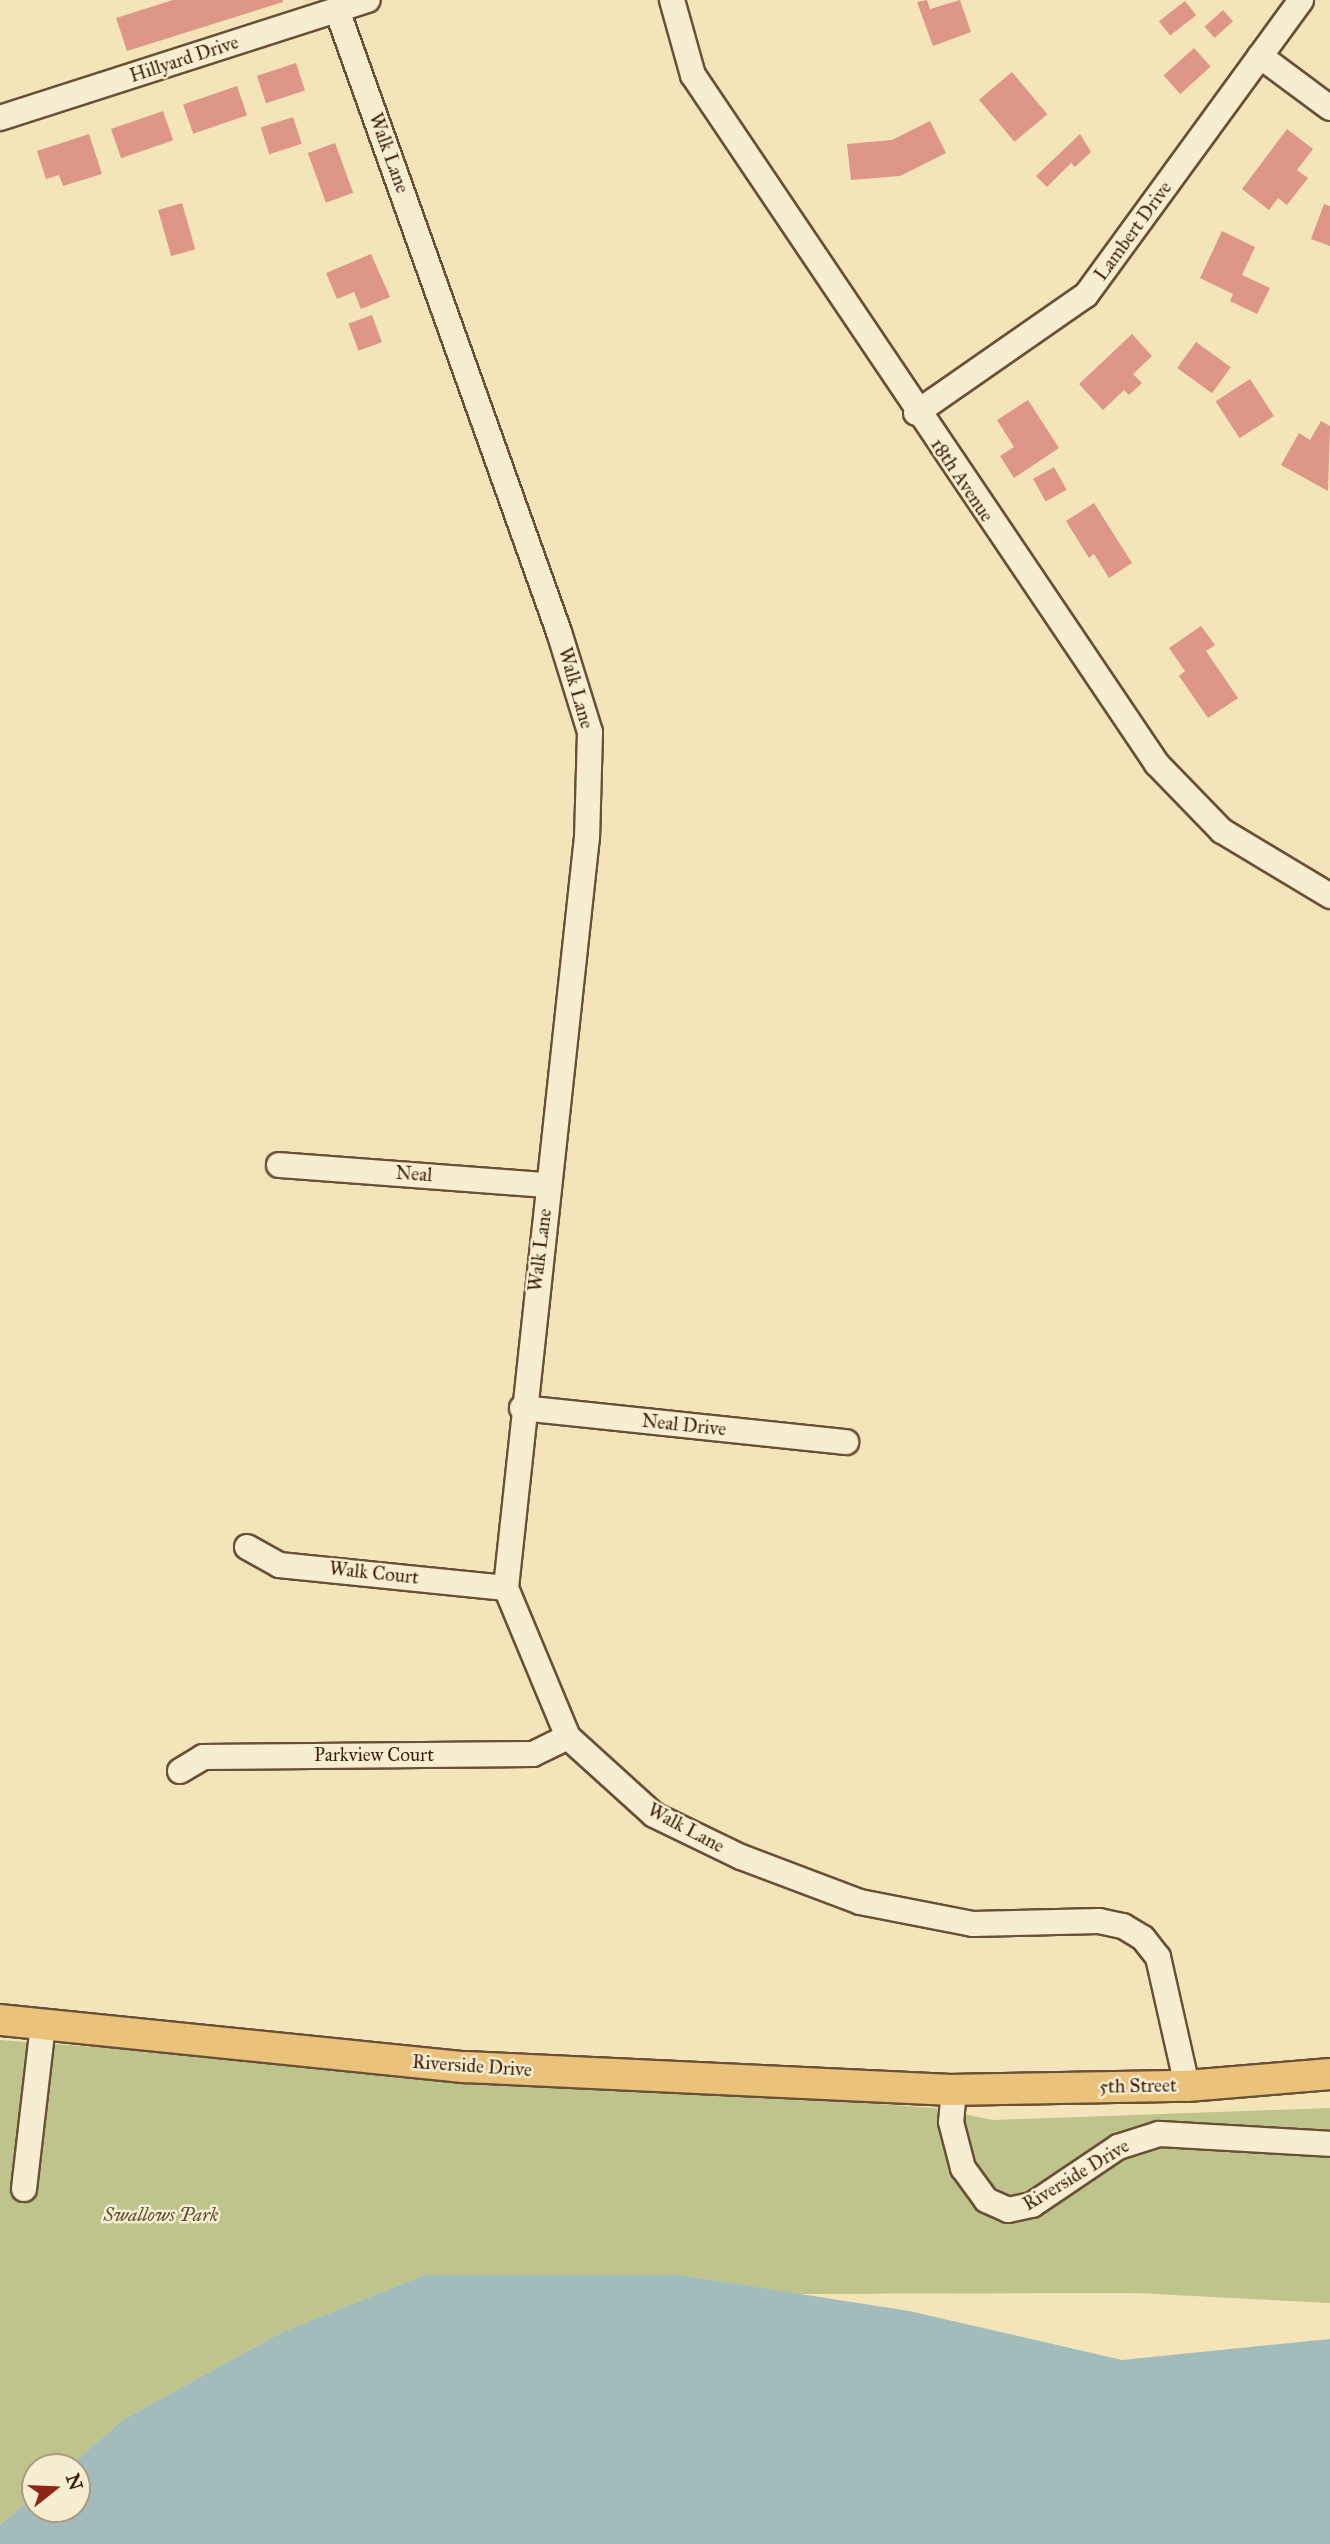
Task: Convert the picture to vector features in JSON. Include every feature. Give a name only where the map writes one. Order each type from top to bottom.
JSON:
[{"type":"main road","name":"Riverside Drive","points":[[0,2020],[466,2067],[950,2090]]},
{"type":"main road","name":"5th Street","points":[[950,2090],[1187,2086],[1330,2074]]},
{"type":"street","name":"Hillyard Drive","points":[[0,118],[368,0]]},
{"type":"street","name":"18th Avenue","points":[[672,0],[693,75],[916,413],[1157,764],[1222,831],[1330,896]]},
{"type":"street","name":"Lambert Drive","points":[[916,413],[1086,295],[1301,0]]},
{"type":"street","name":"Walk Lane","points":[[337,10],[555,619],[590,732],[587,837],[522,1408],[506,1588],[568,1737],[654,1815],[741,1857],[860,1902],[973,1924],[1099,1921],[1133,1931],[1158,1957],[1187,2086]]},
{"type":"street","points":[[1260,56],[1330,108]]},
{"type":"street","name":"Neal","points":[[279,1165],[548,1185]]},
{"type":"street","name":"Neal Drive","points":[[522,1408],[846,1442]]},
{"type":"street","name":"Walk Court","points":[[247,1547],[279,1565],[506,1588]]},
{"type":"street","name":"Parkview Court","points":[[180,1771],[203,1757],[533,1754],[568,1737]]},
{"type":"street","points":[[24,2189],[43,2024]]},
{"type":"street","name":"Riverside Drive","points":[[950,2090],[951,2122],[963,2168],[986,2200],[1008,2210],[1032,2205],[1118,2147],[1159,2133],[1330,2144]]},
{"type":"green space","name":"Swallows Park","points":[[0,2040],[934,2108],[993,2120],[1330,2108],[1330,2303],[1135,2293],[798,2294],[680,2275],[424,2275],[282,2332],[124,2419],[84,2453],[21,2453],[21,2507],[0,2525]]},
{"type":"water","points":[[424,2275],[680,2275],[909,2311],[1122,2360],[1330,2339],[1330,2544],[0,2544],[0,2525],[21,2507],[21,2523],[91,2523],[91,2453],[84,2453],[124,2419],[282,2332]]},
{"type":"building","points":[[173,0],[283,2],[127,51],[116,18]]},
{"type":"building","points":[[927,0],[930,9],[960,0],[971,32],[933,46],[917,2]]},
{"type":"building","points":[[1185,1],[1196,15],[1170,36],[1159,21]]},
{"type":"building","points":[[1223,10],[1233,21],[1214,38],[1204,27]]},
{"type":"building","points":[[1194,48],[1211,67],[1180,94],[1164,75]]},
{"type":"building","points":[[296,63],[305,91],[266,103],[257,76]]},
{"type":"building","points":[[1012,72],[1047,114],[1014,142],[979,100]]},
{"type":"building","points":[[237,86],[247,115],[193,134],[183,105]]},
{"type":"building","points":[[163,111],[173,140],[121,158],[111,129]]},
{"type":"building","points":[[293,117],[302,144],[269,154],[261,128]]},
{"type":"building","points":[[930,121],[946,153],[900,176],[851,180],[847,144],[892,140]]},
{"type":"building","points":[[1287,129],[1313,149],[1297,170],[1308,178],[1287,205],[1278,198],[1269,210],[1242,189]]},
{"type":"building","points":[[89,134],[102,174],[63,186],[59,175],[46,179],[37,151]]},
{"type":"building","points":[[1080,134],[1091,152],[1075,167],[1071,163],[1047,187],[1036,176]]},
{"type":"building","points":[[335,143],[353,193],[326,203],[308,153]]},
{"type":"building","points":[[182,203],[195,249],[171,256],[158,210]]},
{"type":"building","points":[[1324,204],[1330,206],[1330,246],[1311,239]]},
{"type":"building","points":[[1222,231],[1255,247],[1242,275],[1270,288],[1257,314],[1230,301],[1233,294],[1200,278]]},
{"type":"building","points":[[371,254],[390,297],[361,309],[354,292],[337,299],[326,273]]},
{"type":"building","points":[[372,315],[382,342],[358,351],[349,324]]},
{"type":"building","points":[[1132,334],[1152,356],[1133,374],[1142,383],[1129,395],[1124,390],[1103,410],[1079,384]]},
{"type":"building","points":[[1196,342],[1231,367],[1212,393],[1177,368]]},
{"type":"building","points":[[1250,379],[1274,416],[1240,438],[1216,401]]},
{"type":"building","points":[[1028,400],[1059,448],[1014,478],[1000,456],[1014,447],[997,420]]},
{"type":"building","points":[[1321,421],[1330,426],[1328,491],[1281,465],[1299,433],[1310,440]]},
{"type":"building","points":[[1054,467],[1067,490],[1046,501],[1033,479]]},
{"type":"building","points":[[1094,503],[1132,563],[1109,578],[1094,554],[1089,558],[1066,521]]},
{"type":"building","points":[[1201,626],[1215,645],[1206,651],[1238,698],[1208,718],[1179,676],[1185,671],[1169,648]]}]
